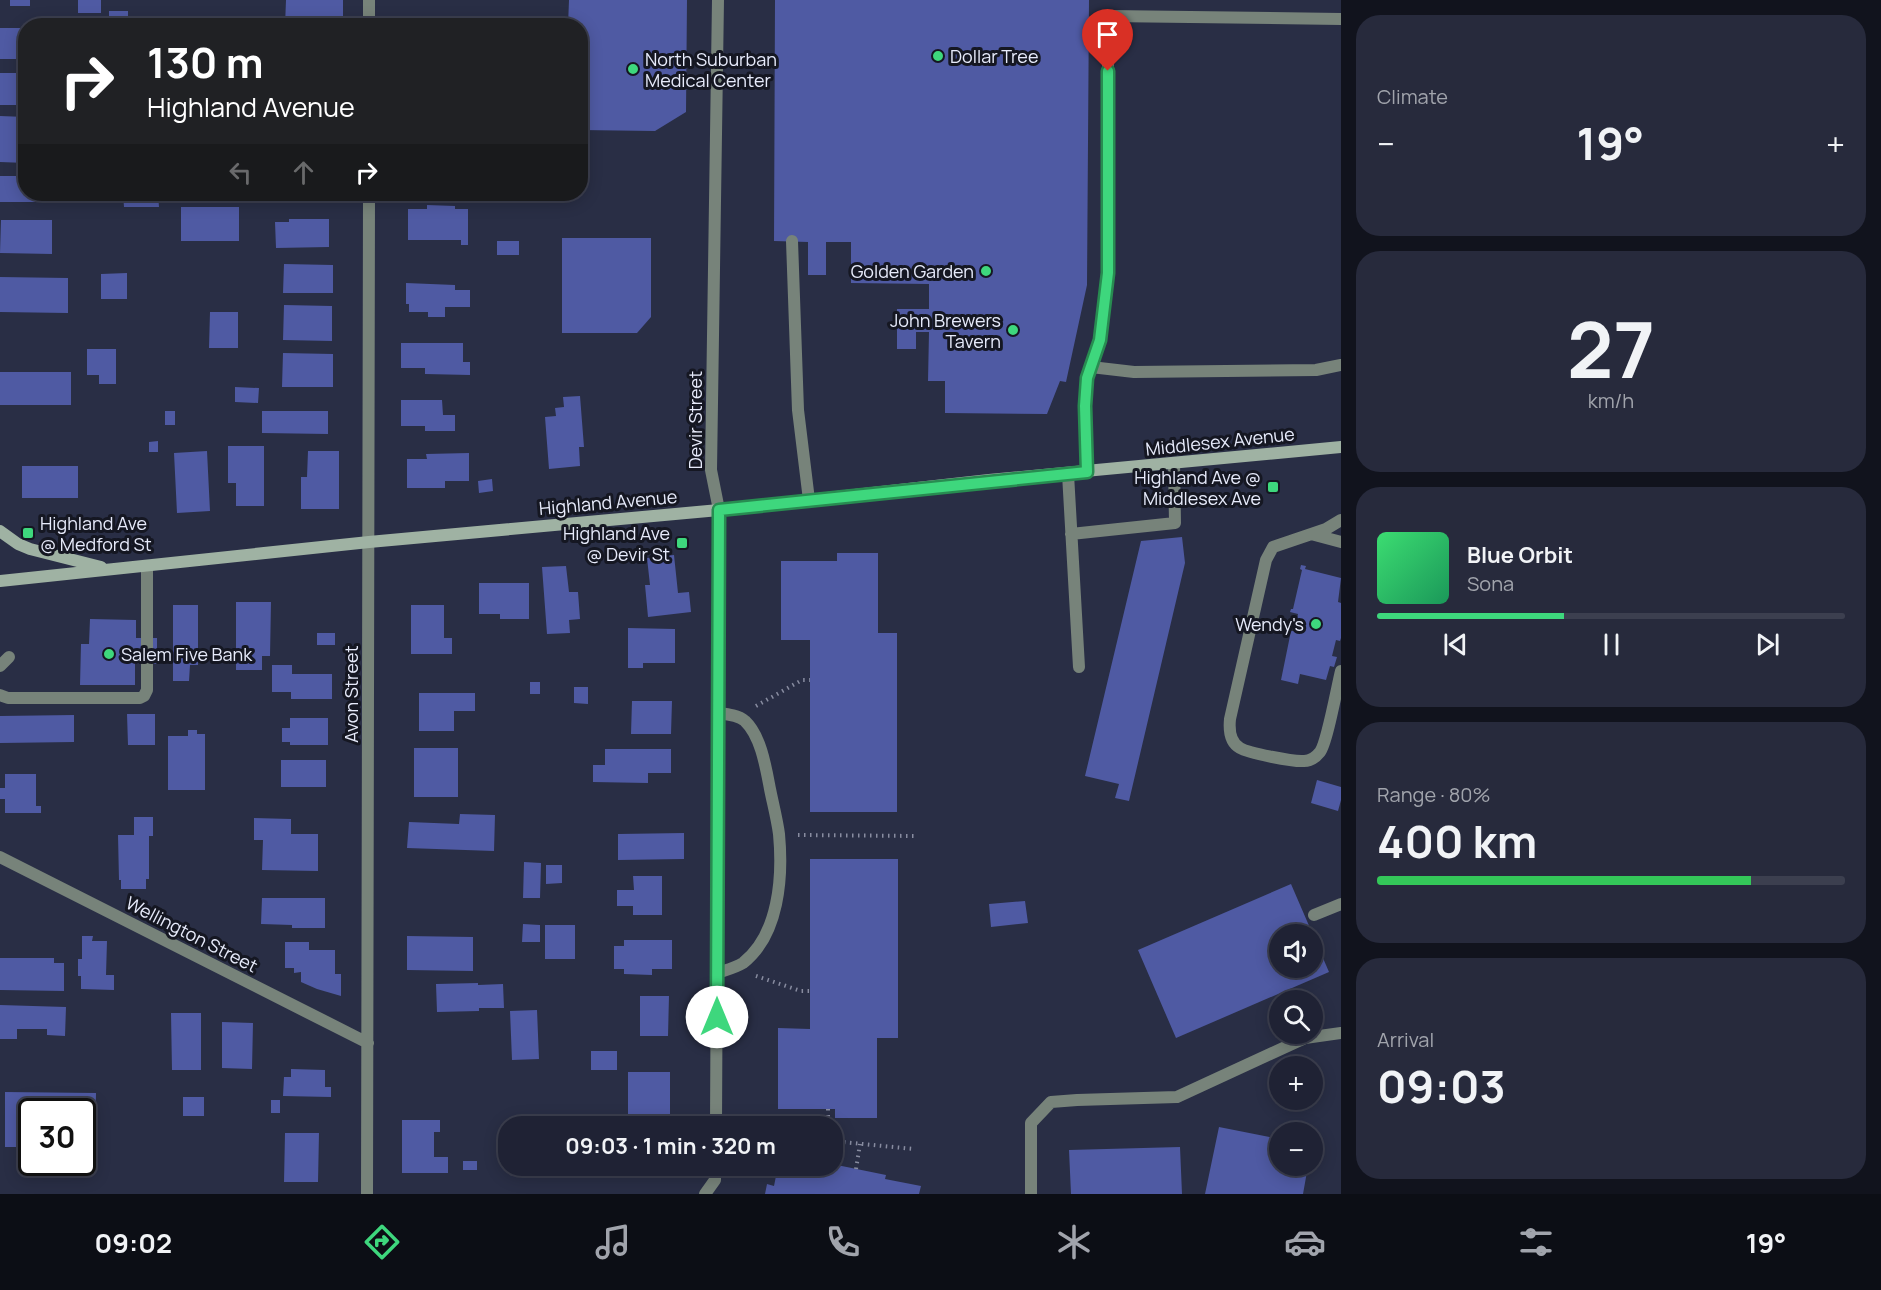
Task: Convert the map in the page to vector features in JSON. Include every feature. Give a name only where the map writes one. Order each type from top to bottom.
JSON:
[{"type":"main road","name":"Middlesex Avenue","points":[[1103,470],[1341,447]]},
{"type":"main road","name":"Highland Avenue","points":[[0,581],[369,542],[719,510],[1103,470]]},
{"type":"main road","name":"Highland Avenue","points":[[0,531],[8,538],[30,549],[87,564],[117,569]]},
{"type":"street","points":[[369,0],[369,18]]},
{"type":"street","name":"Devir Street","points":[[716,1116],[719,510],[711,470],[718,0]]},
{"type":"street","points":[[1087,472],[1085,406],[1087,378],[1102,328],[1108,273],[1108,16],[1341,19]]},
{"type":"street","name":"Avon Street","points":[[367,1194],[369,201]]},
{"type":"street","points":[[792,241],[798,410],[809,500]]},
{"type":"street","points":[[1091,367],[1146,372],[1316,370],[1341,365]]},
{"type":"street","points":[[1071,534],[1175,523],[1174,463]]},
{"type":"street","points":[[1068,474],[1078,667]]},
{"type":"street","points":[[1341,520],[1326,529],[1273,547],[1266,560],[1230,719],[1229,728],[1232,739],[1239,748],[1247,751],[1296,761],[1311,760],[1321,751],[1341,671]]},
{"type":"street","points":[[1310,533],[1341,542]]},
{"type":"street","points":[[0,694],[8,698],[140,698],[144,696],[147,690],[147,567]]},
{"type":"street","points":[[0,666],[9,657]]},
{"type":"street","points":[[717,973],[741,964],[753,953],[765,936],[775,908],[780,871],[779,834],[756,736],[744,720],[737,716],[718,713]]},
{"type":"street","name":"Wellington Street","points":[[0,857],[368,1043]]},
{"type":"street","points":[[1314,915],[1341,904]]},
{"type":"street","points":[[1031,1194],[1031,1123],[1051,1102],[1177,1097],[1305,1038],[1341,1033]]},
{"type":"street","points":[[705,1194],[715,1180],[715,1176]]},
{"type":"path","points":[[744,720],[754,707],[802,680],[810,680]]},
{"type":"path","points":[[779,834],[916,836]]},
{"type":"path","points":[[741,964],[756,977],[801,991],[810,991]]},
{"type":"path","points":[[828,1109],[828,1116]]},
{"type":"path","points":[[843,1142],[914,1149]]},
{"type":"path","points":[[856,1168],[860,1144]]},
{"type":"building","points":[[10,0],[30,0],[30,6],[10,6]]},
{"type":"building","points":[[78,0],[101,0],[101,13],[78,13]]},
{"type":"building","points":[[286,0],[343,0],[343,18],[285,18]]},
{"type":"building","name":"North Suburban Medical Center","points":[[569,0],[687,0],[686,112],[655,131],[588,130],[588,18],[568,18]]},
{"type":"building","points":[[775,0],[1089,0],[1087,285],[1066,382],[1060,381],[1047,414],[945,413],[945,381],[928,381],[929,332],[916,332],[916,349],[897,349],[897,309],[929,309],[929,284],[851,283],[851,242],[826,242],[826,275],[808,275],[808,242],[774,241]]},
{"type":"building","points":[[109,11],[128,11],[128,18],[109,18]]},
{"type":"building","points":[[0,28],[18,28],[18,59],[0,59]]},
{"type":"building","points":[[0,73],[18,73],[18,105],[0,105]]},
{"type":"building","points":[[0,116],[18,117],[18,163],[0,162]]},
{"type":"building","points":[[0,176],[18,176],[18,201],[52,201],[52,202],[0,202]]},
{"type":"building","points":[[124,201],[159,201],[159,207],[124,207]]},
{"type":"building","points":[[427,205],[468,209],[468,245],[461,245],[461,240],[408,240],[408,209],[427,209]]},
{"type":"building","points":[[181,207],[239,207],[239,241],[181,241]]},
{"type":"building","points":[[289,219],[329,219],[329,247],[276,248],[275,222],[289,222]]},
{"type":"building","points":[[1,220],[52,220],[52,254],[0,253]]},
{"type":"building","points":[[562,238],[651,238],[651,317],[637,333],[562,333]]},
{"type":"building","points":[[497,241],[519,241],[519,255],[497,255]]},
{"type":"building","points":[[284,264],[333,265],[333,293],[283,293]]},
{"type":"building","points":[[127,273],[127,299],[101,299],[101,274]]},
{"type":"building","points":[[0,277],[68,278],[68,313],[0,312]]},
{"type":"building","points":[[406,283],[455,285],[455,290],[470,290],[470,307],[445,307],[445,317],[428,317],[428,312],[409,312],[409,304],[406,304]]},
{"type":"building","points":[[284,305],[332,306],[332,341],[283,340]]},
{"type":"building","points":[[210,312],[238,312],[238,348],[209,348]]},
{"type":"building","points":[[401,343],[463,343],[463,362],[470,362],[470,375],[425,374],[425,368],[401,368]]},
{"type":"building","points":[[87,349],[116,349],[116,384],[99,384],[99,375],[87,375]]},
{"type":"building","points":[[283,353],[333,354],[333,387],[282,387]]},
{"type":"building","points":[[0,372],[71,372],[71,405],[0,405]]},
{"type":"building","points":[[235,387],[259,388],[258,403],[235,402]]},
{"type":"building","points":[[580,396],[584,447],[579,447],[580,466],[549,469],[545,417],[556,416],[555,408],[564,407],[563,397]]},
{"type":"building","points":[[401,400],[442,400],[443,415],[455,415],[455,431],[425,431],[425,426],[401,426]]},
{"type":"building","points":[[165,411],[175,411],[175,425],[165,425]]},
{"type":"building","points":[[262,411],[328,411],[328,434],[262,433]]},
{"type":"building","points":[[158,441],[158,452],[149,452],[149,442]]},
{"type":"building","points":[[228,446],[264,446],[264,506],[236,506],[236,483],[228,483]]},
{"type":"building","points":[[207,451],[210,511],[177,513],[174,453]]},
{"type":"building","points":[[308,451],[339,451],[339,509],[301,509],[301,477],[307,477]]},
{"type":"building","points":[[469,453],[469,481],[445,481],[445,488],[407,488],[407,459],[427,459],[426,454]]},
{"type":"building","points":[[22,466],[78,466],[78,498],[22,498]]},
{"type":"building","points":[[492,479],[493,491],[479,493],[478,481]]},
{"type":"building","points":[[1182,537],[1185,563],[1129,801],[1115,798],[1119,784],[1085,776],[1141,541]]},
{"type":"building","points":[[837,553],[878,553],[878,633],[897,633],[897,812],[810,812],[810,640],[781,640],[781,561],[837,561]]},
{"type":"building","points":[[674,555],[678,593],[689,592],[691,612],[648,617],[645,585],[650,585],[647,558]]},
{"type":"building","points":[[1301,565],[1306,566],[1305,569],[1341,578],[1338,602],[1341,603],[1341,638],[1340,641],[1336,640],[1332,656],[1337,657],[1334,667],[1330,666],[1326,680],[1300,674],[1298,684],[1281,680],[1291,631],[1295,631],[1298,614],[1290,612],[1293,609],[1302,570]]},
{"type":"building","points":[[566,566],[569,592],[578,592],[580,619],[569,620],[570,633],[547,634],[542,567]]},
{"type":"building","points":[[479,583],[529,583],[529,619],[500,619],[500,614],[479,614]]},
{"type":"building","points":[[236,602],[271,602],[270,656],[262,656],[262,670],[236,670]]},
{"type":"building","points":[[173,605],[198,605],[198,665],[190,665],[189,681],[173,681]]},
{"type":"building","points":[[411,605],[444,605],[444,638],[452,638],[452,654],[411,654]]},
{"type":"building","points":[[90,619],[136,620],[136,638],[157,638],[157,664],[135,664],[135,685],[80,685],[81,644],[89,644]]},
{"type":"building","points":[[628,628],[675,629],[675,663],[643,663],[643,668],[628,668]]},
{"type":"building","points":[[317,633],[335,633],[335,645],[317,645]]},
{"type":"building","points":[[272,665],[292,665],[292,674],[332,674],[332,699],[291,699],[291,692],[272,692]]},
{"type":"building","points":[[530,682],[540,682],[540,694],[530,694]]},
{"type":"building","points":[[574,687],[588,687],[588,704],[574,703]]},
{"type":"building","points":[[419,693],[475,693],[475,711],[454,711],[454,731],[419,731]]},
{"type":"building","points":[[632,701],[672,701],[671,734],[631,734]]},
{"type":"building","points":[[127,714],[155,714],[155,745],[128,745]]},
{"type":"building","points":[[74,715],[74,742],[0,743],[0,716]]},
{"type":"building","points":[[290,718],[328,718],[328,745],[290,745],[290,742],[282,742],[282,728],[290,728]]},
{"type":"building","points":[[188,730],[197,730],[197,734],[205,734],[205,790],[168,790],[168,736],[188,736]]},
{"type":"building","points":[[414,748],[458,748],[458,797],[414,797]]},
{"type":"building","points":[[605,749],[671,749],[671,773],[648,773],[648,783],[593,782],[593,765],[605,765]]},
{"type":"building","points":[[281,760],[326,760],[326,787],[281,787]]},
{"type":"building","points":[[5,774],[36,774],[36,806],[41,806],[41,813],[5,813],[5,799],[0,799],[0,788],[5,788]]},
{"type":"building","points":[[1317,780],[1341,787],[1338,811],[1311,803]]},
{"type":"building","points":[[460,814],[495,815],[494,851],[407,848],[409,822],[459,824]]},
{"type":"building","points":[[134,817],[153,817],[153,836],[149,836],[149,879],[146,879],[146,889],[121,889],[118,835],[134,835]]},
{"type":"building","points":[[254,818],[291,819],[291,834],[318,834],[318,871],[262,870],[263,840],[254,840]]},
{"type":"building","points":[[684,833],[684,859],[618,860],[618,834]]},
{"type":"building","points":[[810,859],[898,859],[898,1038],[877,1038],[877,1118],[843,1118],[843,1116],[835,1116],[835,1109],[778,1109],[778,1028],[810,1029]]},
{"type":"building","points":[[524,862],[541,863],[540,898],[523,898]]},
{"type":"building","points":[[546,865],[562,865],[562,883],[546,884]]},
{"type":"building","points":[[633,876],[662,876],[662,915],[633,915],[633,906],[617,906],[617,890],[634,890]]},
{"type":"building","points":[[1291,884],[1308,924],[1269,924],[1269,978],[1315,978],[1287,990],[1269,990],[1269,998],[1176,1038],[1138,950]]},
{"type":"building","points":[[262,898],[325,898],[325,928],[292,928],[292,925],[261,924]]},
{"type":"building","points":[[1025,901],[1028,923],[991,927],[989,904]]},
{"type":"building","points":[[523,924],[540,925],[540,942],[522,942]]},
{"type":"building","points":[[545,925],[575,925],[575,959],[545,959]]},
{"type":"building","points":[[82,936],[93,936],[92,941],[107,941],[106,975],[114,975],[114,990],[81,989],[78,959],[82,959]]},
{"type":"building","points":[[407,936],[473,937],[473,971],[407,970]]},
{"type":"building","points":[[624,940],[672,940],[672,969],[652,969],[652,975],[624,974],[624,969],[614,969],[614,946],[624,946]]},
{"type":"building","points":[[285,942],[309,942],[309,950],[335,950],[335,974],[341,974],[341,996],[301,982],[301,972],[294,973],[294,968],[285,968]]},
{"type":"building","points":[[0,958],[54,958],[54,963],[64,963],[64,991],[0,990]]},
{"type":"building","points":[[1323,958],[1329,972],[1323,975]]},
{"type":"building","points":[[478,983],[478,985],[503,984],[504,1008],[437,1012],[436,984]]},
{"type":"building","points":[[640,996],[669,996],[668,1036],[640,1036]]},
{"type":"building","points":[[0,1005],[66,1007],[65,1036],[47,1035],[47,1029],[17,1029],[17,1039],[0,1039]]},
{"type":"building","points":[[537,1010],[539,1059],[512,1060],[510,1011]]},
{"type":"building","points":[[171,1013],[201,1013],[201,1070],[172,1070]]},
{"type":"building","points":[[222,1022],[253,1023],[252,1069],[222,1068]]},
{"type":"building","points":[[591,1051],[617,1051],[617,1070],[591,1070]]},
{"type":"building","points":[[291,1069],[325,1070],[325,1087],[331,1087],[331,1097],[283,1096],[284,1077],[291,1077]]},
{"type":"building","points":[[628,1072],[670,1072],[670,1116],[628,1116]]},
{"type":"building","points":[[5,1092],[96,1093],[96,1098],[18,1098],[18,1147],[5,1147]]},
{"type":"building","points":[[183,1097],[204,1097],[204,1116],[183,1116]]},
{"type":"building","points":[[271,1100],[280,1100],[280,1113],[271,1113]]},
{"type":"building","points":[[402,1120],[440,1120],[440,1132],[434,1132],[434,1157],[448,1157],[448,1173],[402,1173]]},
{"type":"building","points":[[1219,1127],[1269,1137],[1269,1176],[1306,1176],[1303,1194],[1205,1194]]},
{"type":"building","points":[[285,1133],[319,1133],[318,1182],[284,1182]]},
{"type":"building","points":[[1180,1147],[1182,1194],[1071,1194],[1069,1150]]},
{"type":"building","points":[[463,1161],[477,1161],[477,1170],[463,1170]]},
{"type":"building","points":[[843,1166],[886,1175],[885,1179],[921,1186],[919,1194],[765,1194],[767,1184],[774,1186],[776,1176],[843,1176]]},
{"type":"place","name":"Dollar Tree","points":[[938,56]]},
{"type":"place","name":"North Suburban Medical Center","points":[[633,69]]},
{"type":"place","name":"Golden Garden","points":[[986,271]]},
{"type":"place","name":"John Brewers Tavern","points":[[1013,330]]},
{"type":"place","name":"Highland Ave @ Middlesex Ave","points":[[1273,487]]},
{"type":"place","name":"Highland Ave @ Medford St","points":[[28,533]]},
{"type":"place","name":"Highland Ave @ Devir St","points":[[682,543]]},
{"type":"place","name":"Wendy's","points":[[1316,624]]},
{"type":"place","name":"Salem Five Bank","points":[[109,654]]},
{"type":"route","points":[[717,1017],[719,510],[989,480],[1087,472],[1085,406],[1087,378],[1100,340],[1108,273],[1108,71]]}]
